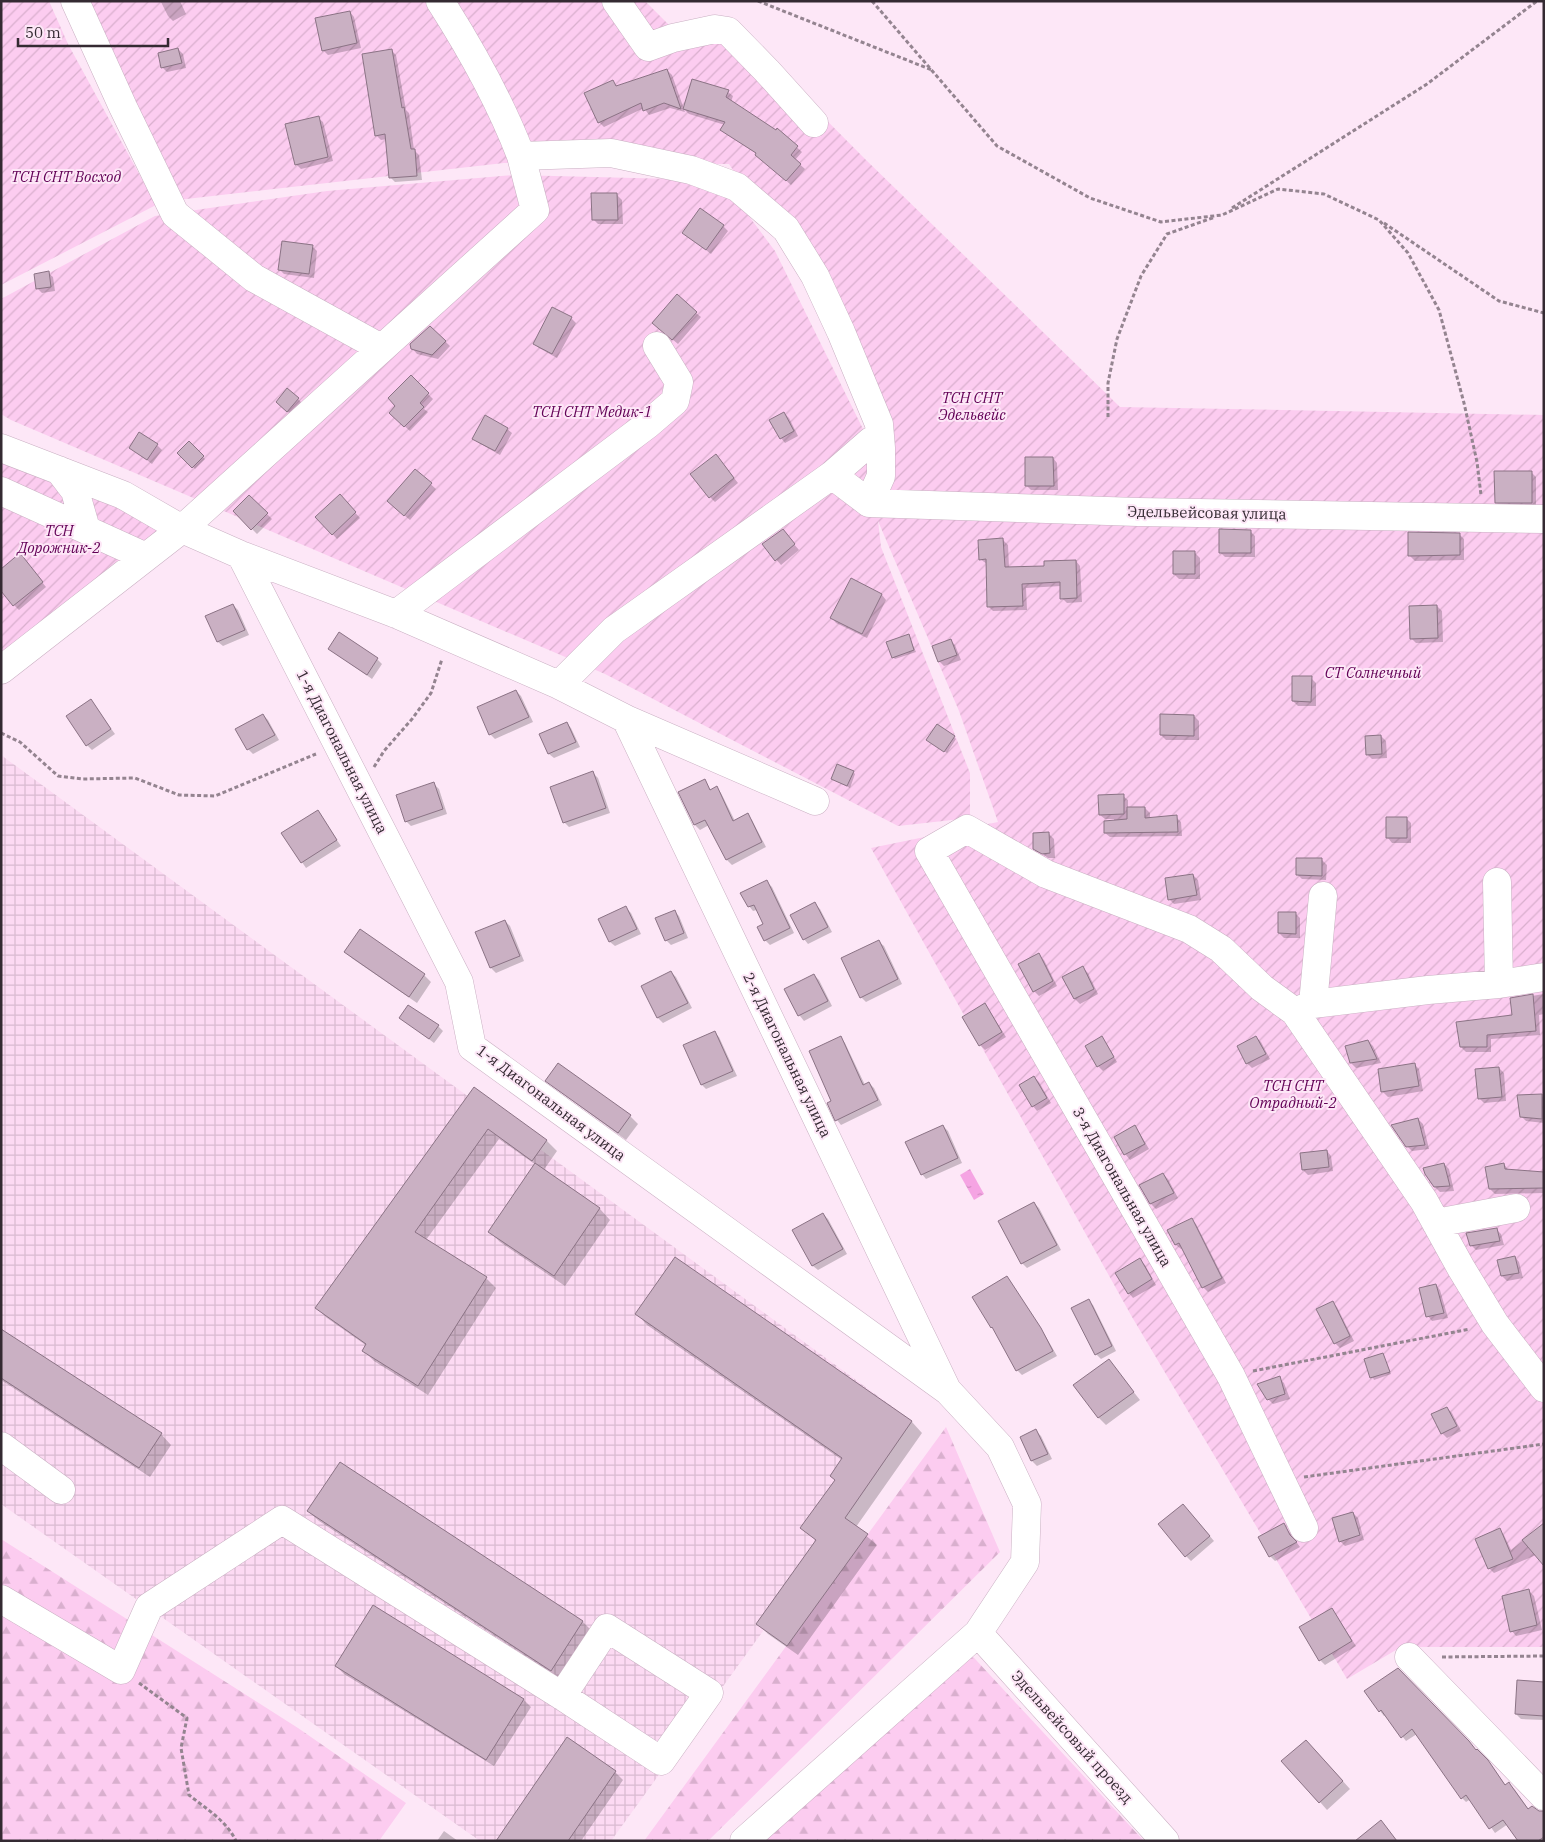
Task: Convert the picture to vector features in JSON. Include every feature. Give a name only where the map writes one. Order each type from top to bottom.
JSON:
[{"type":"street","points":[[75,1],[123,107],[175,214],[254,278],[382,348]]},
{"type":"street","points":[[1,670],[182,529],[535,210],[521,156],[508,122],[490,83],[440,1]]},
{"type":"street","points":[[616,1],[648,47],[673,38],[715,29],[728,31],[814,123]]},
{"type":"street","points":[[521,156],[610,153],[691,170],[737,187],[786,230],[815,276],[842,332],[878,424],[881,448],[881,476],[869,503],[832,475]]},
{"type":"street","points":[[396,614],[647,424],[674,401],[679,382],[657,346]]},
{"type":"street","points":[[559,686],[614,630],[832,475],[871,441]]},
{"type":"street","points":[[1,448],[123,495],[182,529],[241,555],[396,614],[815,801]]},
{"type":"street","points":[[59,470],[75,491],[86,529]]},
{"type":"street","points":[[1,491],[146,557]]},
{"type":"street","name":"Эдельвейсовая улица","points":[[869,503],[1138,512],[1544,519]]},
{"type":"street","name":"1-я Диагональная улица","points":[[241,555],[459,982],[472,1047],[948,1391]]},
{"type":"street","name":"2-я Диагональная улица","points":[[626,718],[948,1391]]},
{"type":"street","name":"3-я Диагональная улица","points":[[1304,1008],[1262,988],[1220,949],[1189,929],[1046,874],[967,829],[929,851],[1230,1376],[1304,1528]]},
{"type":"street","points":[[1497,882],[1499,984]]},
{"type":"street","points":[[1323,896],[1304,1008],[1424,1200],[1460,1268],[1495,1324],[1544,1388]]},
{"type":"street","points":[[1304,1008],[1544,977]]},
{"type":"street","points":[[1436,1223],[1516,1208]]},
{"type":"street","points":[[744,1841],[978,1633],[1025,1562],[1027,1504],[1000,1447],[948,1391]]},
{"type":"street","points":[[1,1446],[61,1490]]},
{"type":"street","points":[[1,1599],[121,1670],[149,1608],[282,1520],[562,1696],[661,1761],[709,1693],[607,1628],[562,1696]]},
{"type":"street","name":"Эдельвейсовый проезд","points":[[978,1633],[1165,1841]]},
{"type":"street","points":[[1409,1657],[1544,1796]]},
{"type":"path","points":[[758,1],[933,70]]},
{"type":"path","points":[[872,1],[997,146],[1090,198],[1161,222],[1222,215],[1427,84],[1537,1]]},
{"type":"path","points":[[1108,417],[1108,383],[1117,339],[1142,276],[1167,234],[1222,215],[1278,189],[1324,194],[1379,220],[1499,301],[1544,313]]},
{"type":"path","points":[[1379,220],[1408,253],[1439,310],[1477,462],[1485,519]]},
{"type":"path","points":[[360,788],[384,751],[412,719],[431,693],[448,637]]},
{"type":"path","points":[[1,733],[20,742],[58,776],[82,779],[135,778],[179,795],[215,796],[338,745]]},
{"type":"path","points":[[1230,1376],[1495,1324]]},
{"type":"path","points":[[1281,1480],[1544,1444]]},
{"type":"path","points":[[1409,1657],[1544,1656]]},
{"type":"path","points":[[121,1670],[187,1718],[181,1748],[189,1794],[217,1818],[234,1836],[236,1841]]},
{"type":"shaded area","points":[[1,755],[912,1421],[860,1497],[611,1841],[480,1841],[1,1504]]},
{"type":"green space","name":"ТСН СНТ Восход","points":[[1,1],[49,1],[68,44],[156,205],[1,285]]},
{"type":"green space","points":[[61,1],[645,1],[677,33],[725,18],[865,159],[1120,407],[1544,415],[1544,1647],[1401,1647],[1347,1679],[1132,1317],[871,848],[998,822],[959,711],[878,521],[881,547],[970,773],[970,818],[898,826],[605,674],[11,420],[1,414],[1,299],[155,216],[327,191],[514,175],[674,179],[736,199],[775,251],[863,429],[872,490],[873,430],[815,295],[729,164],[504,163],[160,202]]},
{"type":"green space","name":"ТСН Дорожник-2","points":[[1,454],[166,529],[1,662]]},
{"type":"green space","points":[[946,1427],[1000,1552],[708,1841],[644,1841]]},
{"type":"green space","points":[[1,1539],[298,1728],[406,1803],[379,1841],[1,1841]]},
{"type":"green space","points":[[964,1647],[1144,1841],[759,1841]]},
{"type":"water","points":[[970,1169],[984,1194],[974,1200],[960,1175]]},
{"type":"building","points":[[350,11],[357,43],[322,51],[315,18]]},
{"type":"building","points":[[178,48],[182,63],[161,68],[158,53]]},
{"type":"building","points":[[392,49],[411,149],[415,149],[417,176],[389,178],[385,134],[375,136],[362,54]]},
{"type":"building","points":[[667,69],[681,109],[664,103],[643,111],[641,103],[598,123],[584,93],[613,80],[616,86]]},
{"type":"building","points":[[692,79],[729,90],[726,97],[776,130],[777,128],[798,146],[791,155],[801,164],[786,181],[755,155],[756,153],[720,130],[725,122],[683,109]]},
{"type":"building","points":[[319,116],[328,157],[295,165],[285,124]]},
{"type":"building","points":[[591,193],[617,193],[618,220],[592,220]]},
{"type":"building","points":[[700,208],[724,225],[706,250],[682,233]]},
{"type":"building","points":[[282,241],[313,245],[309,274],[278,270]]},
{"type":"building","points":[[49,271],[51,287],[36,289],[34,274]]},
{"type":"building","points":[[677,294],[697,312],[672,340],[652,323]]},
{"type":"building","points":[[552,307],[572,317],[552,354],[533,344]]},
{"type":"building","points":[[430,326],[446,341],[432,355],[411,349],[410,344]]},
{"type":"building","points":[[411,375],[429,393],[420,403],[424,407],[404,427],[389,413],[395,406],[388,398]]},
{"type":"building","points":[[287,388],[299,398],[287,412],[276,402]]},
{"type":"building","points":[[784,412],[794,431],[780,439],[769,420]]},
{"type":"building","points":[[485,415],[508,428],[495,451],[472,439]]},
{"type":"building","points":[[139,432],[158,444],[147,460],[129,448]]},
{"type":"building","points":[[189,441],[204,456],[192,468],[177,453]]},
{"type":"building","points":[[716,454],[734,478],[709,498],[690,474]]},
{"type":"building","points":[[1025,457],[1053,457],[1054,486],[1025,486]]},
{"type":"building","points":[[415,469],[432,483],[404,516],[387,501]]},
{"type":"building","points":[[1494,471],[1532,471],[1532,503],[1495,503]]},
{"type":"building","points":[[340,494],[356,512],[332,535],[315,517]]},
{"type":"building","points":[[249,495],[268,513],[251,530],[233,511]]},
{"type":"building","points":[[783,529],[795,544],[775,561],[762,544]]},
{"type":"building","points":[[1219,529],[1251,530],[1251,553],[1219,553]]},
{"type":"building","points":[[1408,532],[1460,533],[1460,555],[1408,556]]},
{"type":"building","points":[[1003,538],[1005,567],[1044,566],[1044,561],[1076,560],[1077,598],[1060,599],[1060,582],[1022,584],[1023,606],[987,607],[986,559],[979,560],[978,540]]},
{"type":"building","points":[[1173,551],[1195,551],[1195,574],[1173,574]]},
{"type":"building","points":[[20,553],[43,582],[13,606],[1,591],[1,569]]},
{"type":"building","points":[[851,578],[882,594],[862,634],[830,618]]},
{"type":"building","points":[[233,604],[245,630],[217,642],[205,616]]},
{"type":"building","points":[[1437,605],[1438,638],[1410,639],[1409,606]]},
{"type":"building","points":[[339,632],[378,658],[367,675],[328,649]]},
{"type":"building","points":[[909,634],[914,650],[892,658],[886,642]]},
{"type":"building","points":[[951,639],[957,655],[938,662],[932,646]]},
{"type":"building","points":[[1292,676],[1312,676],[1311,702],[1292,701]]},
{"type":"building","points":[[516,690],[529,717],[489,735],[477,707]]},
{"type":"building","points":[[91,699],[111,729],[86,746],[66,716]]},
{"type":"building","points":[[263,714],[275,735],[247,750],[235,729]]},
{"type":"building","points":[[1160,714],[1194,715],[1194,736],[1160,735]]},
{"type":"building","points":[[567,722],[576,742],[548,754],[539,734]]},
{"type":"building","points":[[937,724],[955,736],[944,752],[926,740]]},
{"type":"building","points":[[1381,735],[1382,754],[1366,755],[1365,736]]},
{"type":"building","points":[[837,764],[854,771],[847,786],[831,779]]},
{"type":"building","points":[[593,771],[606,808],[563,823],[550,787]]},
{"type":"building","points":[[705,779],[710,790],[717,786],[733,821],[748,813],[762,842],[726,860],[705,820],[694,825],[678,792]]},
{"type":"building","points":[[434,782],[443,809],[405,822],[396,795]]},
{"type":"building","points":[[1124,794],[1124,814],[1099,815],[1098,795]]},
{"type":"building","points":[[1127,807],[1145,807],[1145,818],[1177,815],[1178,832],[1104,833],[1104,821],[1127,819]]},
{"type":"building","points":[[318,810],[337,840],[301,863],[281,833]]},
{"type":"building","points":[[1386,817],[1407,817],[1407,838],[1386,838]]},
{"type":"building","points":[[1049,832],[1050,853],[1042,854],[1033,849],[1033,833]]},
{"type":"building","points":[[1296,858],[1322,858],[1322,876],[1296,875]]},
{"type":"building","points":[[1193,874],[1197,895],[1168,900],[1165,878]]},
{"type":"building","points":[[767,880],[790,928],[764,941],[757,927],[763,924],[754,905],[748,907],[740,893]]},
{"type":"building","points":[[815,902],[828,927],[803,940],[790,915]]},
{"type":"building","points":[[626,906],[637,929],[609,942],[598,919]]},
{"type":"building","points":[[675,910],[684,933],[665,941],[655,918]]},
{"type":"building","points":[[1278,912],[1296,912],[1296,934],[1278,933]]},
{"type":"building","points":[[505,920],[520,956],[490,968],[475,932]]},
{"type":"building","points":[[360,929],[425,974],[409,997],[344,952]]},
{"type":"building","points":[[879,940],[898,979],[860,998],[841,958]]},
{"type":"building","points":[[1039,953],[1053,981],[1033,992],[1018,964]]},
{"type":"building","points":[[1083,966],[1094,989],[1074,999],[1062,977]]},
{"type":"building","points":[[671,971],[688,1003],[657,1018],[641,986]]},
{"type":"building","points":[[814,974],[828,1001],[798,1016],[784,989]]},
{"type":"building","points":[[1533,994],[1536,1031],[1487,1035],[1487,1047],[1460,1047],[1456,1022],[1512,1015],[1510,998]]},
{"type":"building","points":[[985,1003],[1002,1032],[979,1046],[962,1017]]},
{"type":"building","points":[[408,1005],[439,1025],[429,1039],[399,1018]]},
{"type":"building","points":[[715,1031],[733,1071],[701,1085],[683,1045]]},
{"type":"building","points":[[841,1036],[863,1085],[869,1082],[878,1100],[835,1121],[827,1103],[831,1101],[809,1051]]},
{"type":"building","points":[[1102,1036],[1114,1057],[1097,1067],[1085,1046]]},
{"type":"building","points":[[1256,1036],[1266,1054],[1246,1064],[1237,1046]]},
{"type":"building","points":[[1368,1040],[1377,1059],[1350,1063],[1345,1046]]},
{"type":"building","points":[[558,1063],[631,1115],[618,1133],[545,1081]]},
{"type":"building","points":[[1415,1063],[1419,1086],[1381,1092],[1378,1069]]},
{"type":"building","points":[[1499,1067],[1502,1097],[1478,1099],[1475,1069]]},
{"type":"building","points":[[1034,1076],[1047,1098],[1032,1107],[1019,1085]]},
{"type":"building","points":[[474,1087],[547,1140],[532,1161],[488,1129],[415,1232],[487,1277],[418,1386],[362,1351],[366,1344],[315,1308]]},
{"type":"building","points":[[1542,1094],[1542,1119],[1520,1117],[1517,1095]]},
{"type":"building","points":[[1418,1118],[1425,1145],[1406,1147],[1391,1125]]},
{"type":"building","points":[[943,1125],[958,1158],[921,1175],[905,1142]]},
{"type":"building","points":[[1135,1125],[1145,1144],[1124,1155],[1114,1137]]},
{"type":"building","points":[[1327,1150],[1329,1167],[1302,1170],[1300,1153]]},
{"type":"building","points":[[535,1163],[600,1208],[554,1276],[488,1232]]},
{"type":"building","points":[[1444,1163],[1450,1186],[1434,1187],[1423,1168]]},
{"type":"building","points":[[1504,1163],[1505,1169],[1544,1172],[1544,1188],[1489,1189],[1485,1167]]},
{"type":"building","points":[[1163,1173],[1174,1193],[1150,1204],[1139,1185]]},
{"type":"building","points":[[1034,1202],[1057,1245],[1021,1264],[998,1221]]},
{"type":"building","points":[[823,1213],[843,1249],[812,1266],[792,1230]]},
{"type":"building","points":[[1192,1218],[1222,1278],[1202,1288],[1179,1243],[1175,1245],[1167,1230]]},
{"type":"building","points":[[1497,1228],[1500,1241],[1470,1246],[1466,1233]]},
{"type":"building","points":[[1515,1256],[1519,1273],[1501,1276],[1497,1260]]},
{"type":"building","points":[[675,1257],[912,1421],[845,1518],[868,1534],[787,1646],[756,1624],[816,1540],[800,1528],[835,1480],[830,1476],[842,1458],[635,1314]]},
{"type":"building","points":[[1140,1258],[1152,1279],[1128,1294],[1115,1273]]},
{"type":"building","points":[[1007,1276],[1041,1328],[1053,1351],[1016,1371],[992,1327],[972,1297]]},
{"type":"building","points":[[1436,1284],[1444,1313],[1426,1317],[1419,1288]]},
{"type":"building","points":[[1089,1299],[1112,1346],[1095,1355],[1071,1308]]},
{"type":"building","points":[[1333,1301],[1350,1336],[1334,1344],[1316,1309]]},
{"type":"building","points":[[1,1329],[162,1433],[139,1468],[1,1378]]},
{"type":"building","points":[[1383,1353],[1390,1372],[1370,1378],[1364,1359]]},
{"type":"building","points":[[1109,1359],[1134,1392],[1098,1418],[1073,1385]]},
{"type":"building","points":[[1280,1376],[1285,1394],[1267,1400],[1257,1384]]},
{"type":"building","points":[[1447,1407],[1457,1426],[1441,1434],[1431,1414]]},
{"type":"building","points":[[1036,1429],[1048,1454],[1031,1461],[1020,1437]]},
{"type":"building","points":[[340,1462],[583,1621],[551,1671],[307,1511]]},
{"type":"building","points":[[1183,1504],[1210,1536],[1185,1557],[1158,1524]]},
{"type":"building","points":[[1353,1512],[1360,1535],[1339,1542],[1332,1518]]},
{"type":"building","points":[[1284,1523],[1290,1535],[1297,1542],[1269,1557],[1258,1537]]},
{"type":"building","points":[[1544,1523],[1544,1566],[1522,1540]]},
{"type":"building","points":[[1500,1528],[1513,1559],[1488,1569],[1475,1539]]},
{"type":"building","points":[[1529,1589],[1537,1625],[1510,1632],[1502,1596]]},
{"type":"building","points":[[373,1605],[524,1699],[486,1760],[335,1666]]},
{"type":"building","points":[[1332,1608],[1352,1641],[1319,1661],[1299,1627]]},
{"type":"building","points":[[1398,1668],[1476,1750],[1488,1760],[1505,1785],[1509,1782],[1528,1809],[1532,1806],[1539,1811],[1544,1811],[1544,1837],[1538,1841],[1518,1841],[1503,1820],[1489,1829],[1466,1795],[1461,1799],[1412,1729],[1401,1738],[1381,1710],[1379,1712],[1364,1691]]},
{"type":"building","points":[[1517,1680],[1544,1682],[1544,1716],[1515,1714]]},
{"type":"building","points":[[567,1737],[616,1771],[568,1841],[496,1841]]},
{"type":"building","points":[[1306,1740],[1343,1781],[1319,1803],[1281,1761]]},
{"type":"building","points":[[1381,1820],[1397,1841],[1355,1841]]},
{"type":"park label","name":"ТСН СНТ Эдельвейс","points":[[972,406]]},
{"type":"park label","name":"ТСН СНТ Медик-1","points":[[592,412]]},
{"type":"park label","name":"СТ Солнечный","points":[[1373,673]]},
{"type":"park label","name":"ТСН СНТ Отрадный-2","points":[[1293,1094]]}]
